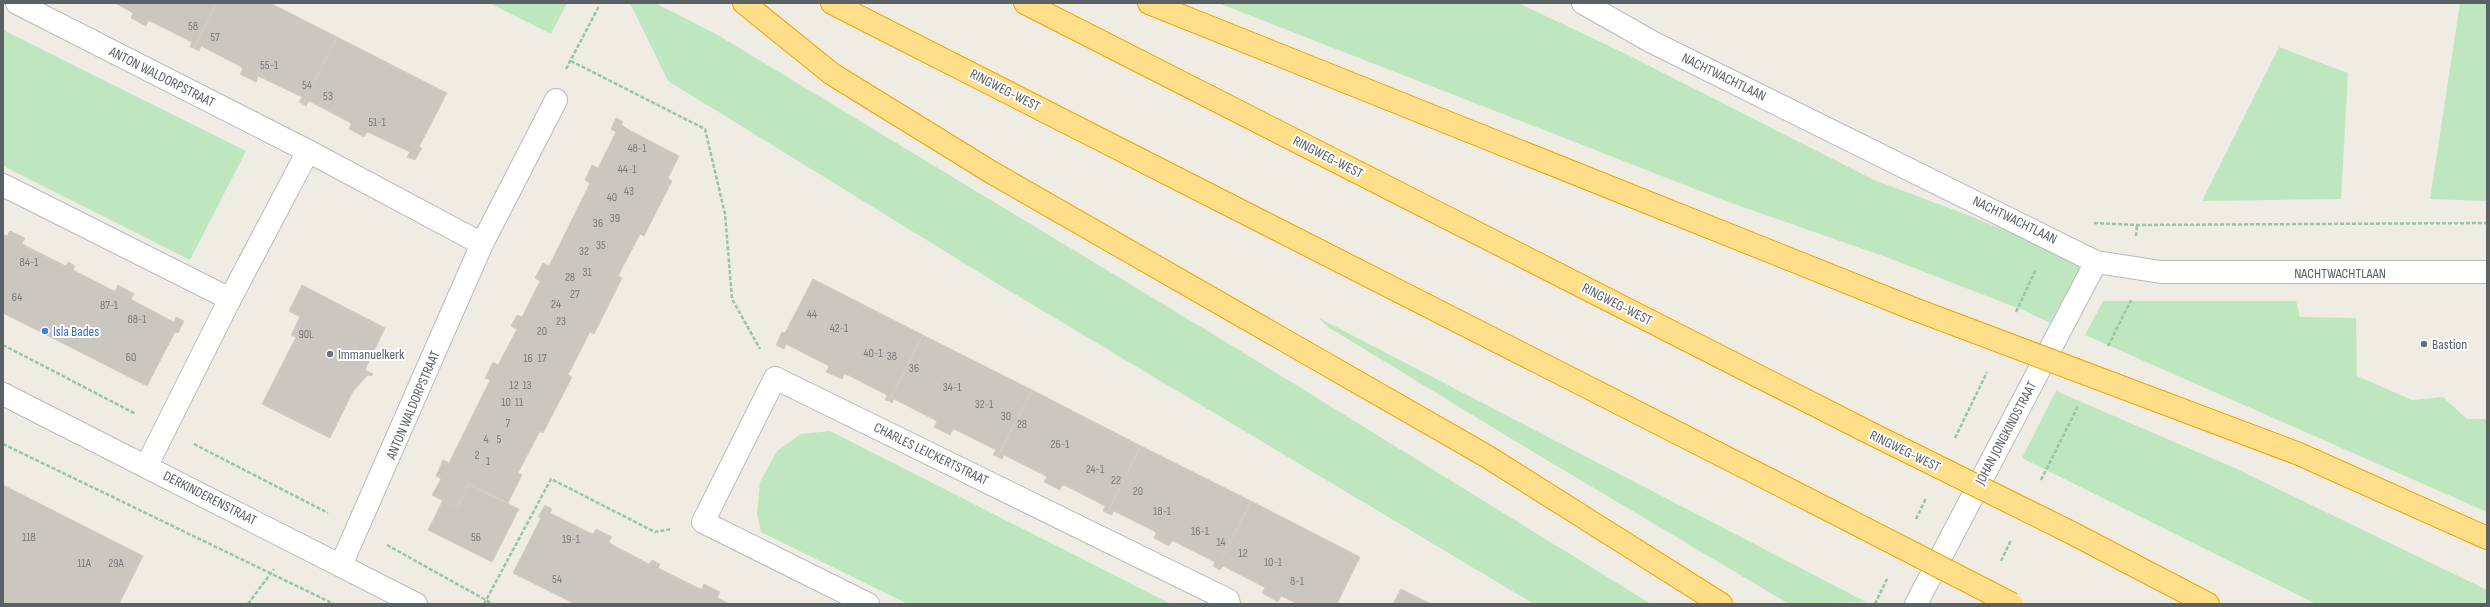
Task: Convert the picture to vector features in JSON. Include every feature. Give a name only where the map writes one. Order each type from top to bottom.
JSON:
[{"type":"highway","points":[[744,3],[832,74],[859,91],[991,172],[1488,457],[1721,604]]},
{"type":"highway","name":"RINGWEG-WEST","points":[[832,3],[2012,604]]},
{"type":"highway","name":"RINGWEG-WEST","points":[[1025,3],[1868,432],[2068,531],[2208,604]]},
{"type":"highway","points":[[1149,3],[1914,309],[2299,454],[2487,538]]},
{"type":"street","name":"ANTON WALDORPSTRAAT","points":[[17,3],[308,151],[482,244]]},
{"type":"street","name":"NACHTWACHTLAAN","points":[[1583,3],[1652,42],[2051,238],[2096,262],[2161,272],[2487,272]]},
{"type":"street","name":"ANTON WALDORPSTRAAT","points":[[341,565],[359,530],[482,244],[556,100]]},
{"type":"street","points":[[147,465],[166,430],[230,300],[308,151]]},
{"type":"street","points":[[3,185],[230,300]]},
{"type":"street","name":"JOHAN JONGKINDSTRAAT","points":[[1916,604],[2096,262]]},
{"type":"street","points":[[775,378],[703,522],[868,604]]},
{"type":"street","name":"CHARLES LEICKERTSTRAAT","points":[[775,378],[1228,600],[1229,604]]},
{"type":"street","name":"DERKINDERENSTRAAT","points":[[3,394],[147,465],[416,604]]},
{"type":"path","points":[[556,100],[559,83],[599,6]]},
{"type":"path","points":[[571,61],[705,129],[726,214],[732,299],[775,378]]},
{"type":"path","points":[[2013,317],[2051,238],[2087,222],[2137,225],[2487,222]]},
{"type":"path","points":[[2107,349],[2132,299],[2137,225]]},
{"type":"path","points":[[3,345],[359,530],[493,604]]},
{"type":"path","points":[[1955,439],[1989,367]]},
{"type":"path","points":[[2039,483],[2082,398]]},
{"type":"path","points":[[3,444],[270,575],[334,604]]},
{"type":"path","points":[[484,604],[551,478],[655,532],[703,522]]},
{"type":"path","points":[[1913,525],[1927,496]]},
{"type":"path","points":[[1997,568],[2014,533]]},
{"type":"path","points":[[248,604],[295,541]]},
{"type":"path","points":[[1875,604],[1889,575]]},
{"type":"green space","points":[[489,3],[567,3],[551,34]]},
{"type":"green space","points":[[630,3],[655,3],[716,34],[1239,350],[1651,604],[1534,604],[998,284],[668,81]]},
{"type":"green space","points":[[1218,3],[1518,3],[1626,54],[1874,180],[1965,214],[2083,262],[2050,323],[2025,311],[1886,257],[1731,203]]},
{"type":"green space","points":[[2460,3],[2487,3],[2487,201],[2430,199]]},
{"type":"green space","points":[[3,30],[246,151],[190,260],[3,166]]},
{"type":"green space","points":[[2279,47],[2348,73],[2341,199],[2202,201]]},
{"type":"green space","points":[[2103,301],[2296,301],[2300,317],[2356,318],[2357,376],[2412,400],[2443,397],[2467,419],[2487,419],[2487,512],[2085,335]]},
{"type":"green space","points":[[1319,318],[1866,602],[1789,604],[1520,444],[1328,327]]},
{"type":"green space","points":[[2056,391],[2237,469],[2487,590],[2487,604],[2316,604],[2022,458]]},
{"type":"green space","points":[[830,431],[1171,604],[908,604],[761,532],[757,514],[760,482],[777,451],[801,434]]},
{"type":"building","points":[[115,3],[217,3],[194,48],[190,47],[192,42],[152,22],[148,21],[146,26],[131,18],[133,13]]},
{"type":"building","points":[[217,3],[270,3],[337,37],[303,104],[299,102],[302,97],[258,76],[256,82],[240,74],[243,69],[240,66],[201,46],[199,51],[194,48]]},
{"type":"building","points":[[337,37],[447,93],[419,147],[422,148],[415,160],[407,157],[410,152],[370,133],[367,132],[364,137],[349,129],[351,124],[349,122],[309,101],[306,106],[303,104]]},
{"type":"building","points":[[616,118],[622,121],[622,125],[629,130],[679,156],[668,178],[672,181],[644,236],[640,234],[618,276],[622,278],[594,334],[590,332],[568,375],[572,377],[543,433],[540,431],[518,473],[522,475],[508,503],[469,484],[457,508],[432,495],[441,479],[436,476],[443,460],[449,463],[490,380],[485,378],[493,362],[498,365],[517,329],[511,326],[517,315],[522,317],[540,281],[535,278],[543,263],[549,266],[590,183],[585,180],[592,165],[598,168],[616,132],[611,129]]},
{"type":"building","points":[[10,231],[25,238],[22,243],[26,246],[66,266],[68,262],[75,266],[73,270],[112,290],[115,291],[118,285],[134,294],[131,299],[134,301],[174,322],[176,317],[184,321],[178,333],[175,332],[147,386],[3,313],[3,234],[7,236]]},
{"type":"building","points":[[813,279],[923,335],[889,401],[885,400],[887,395],[848,375],[844,374],[842,379],[826,372],[829,366],[786,344],[784,349],[776,345],[782,332],[785,333]]},
{"type":"building","name":"Immanuelkerk","points":[[302,285],[385,328],[365,370],[373,374],[372,376],[368,375],[353,391],[330,438],[262,404],[296,337],[291,335],[300,317],[289,311]]},
{"type":"building","points":[[923,335],[1032,390],[998,457],[993,455],[996,450],[953,429],[950,435],[934,427],[937,421],[894,399],[892,403],[889,401]]},
{"type":"building","points":[[1032,390],[1141,446],[1107,513],[1103,511],[1105,506],[1066,486],[1062,485],[1060,490],[1044,482],[1047,477],[1004,455],[1002,459],[998,457]]},
{"type":"building","points":[[1141,446],[1251,501],[1217,568],[1213,566],[1215,562],[1175,542],[1172,541],[1169,546],[1154,538],[1156,533],[1154,531],[1114,511],[1112,515],[1107,513]]},
{"type":"building","points":[[469,484],[519,509],[492,562],[428,530],[443,500],[457,508]]},
{"type":"building","points":[[3,485],[143,556],[119,604],[3,604]]},
{"type":"building","points":[[1251,501],[1360,557],[1337,604],[1298,604],[1281,596],[1278,602],[1262,593],[1265,588],[1262,586],[1223,566],[1220,570],[1217,568]]},
{"type":"building","points":[[545,505],[552,509],[550,513],[590,533],[593,534],[596,529],[612,537],[609,542],[611,544],[649,564],[652,560],[660,564],[658,568],[698,588],[702,589],[704,584],[720,592],[717,597],[729,604],[575,604],[513,573],[541,518],[538,517]]},
{"type":"building","points":[[1401,589],[1431,604],[1393,604]]},
{"type":"place","name":"Isla Bades","points":[[45,331]]},
{"type":"place","name":"Bastion","points":[[2424,344]]},
{"type":"place","name":"Immanuelkerk","points":[[330,354]]}]
